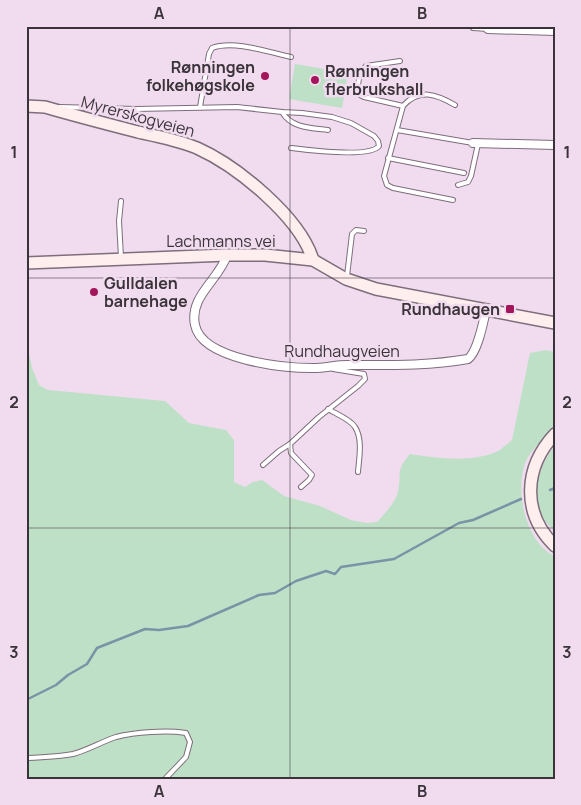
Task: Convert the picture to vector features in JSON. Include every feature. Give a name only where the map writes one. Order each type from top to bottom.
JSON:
[{"type":"street","points":[[488,29],[555,31]]},
{"type":"street","name":"Myrerskogveien","points":[[26,106],[45,108],[174,141],[196,148],[217,158],[282,210],[305,241],[313,260]]},
{"type":"street","points":[[476,144],[555,145]]},
{"type":"street","name":"Lachmanns vei","points":[[26,263],[227,255],[265,255],[313,260],[346,279],[367,287],[555,323]]},
{"type":"street","name":"Rundhaugveien","points":[[227,255],[222,268],[200,295],[196,304],[195,325],[204,341],[222,352],[246,359],[290,367],[326,368],[341,365],[423,365],[468,359],[471,358],[476,347],[486,310]]},
{"type":"street","points":[[555,434],[538,456],[531,476],[530,487],[532,504],[538,522],[555,546]]},
{"type":"lane","points":[[473,28],[488,29]]},
{"type":"lane","points":[[200,107],[209,54],[212,48],[218,45],[232,44],[291,56]]},
{"type":"lane","points":[[400,61],[366,66],[362,69],[357,88],[358,94],[364,97],[403,106]]},
{"type":"lane","points":[[453,200],[387,186],[384,176],[403,106],[410,98],[424,94],[442,98],[455,105]]},
{"type":"lane","points":[[45,108],[70,106],[136,108],[237,107],[302,113],[351,123],[374,136],[379,146],[376,150],[372,151],[344,152],[291,148]]},
{"type":"lane","points":[[282,112],[285,118],[293,124],[328,130]]},
{"type":"lane","points":[[397,130],[476,144],[471,176],[468,182],[458,185]]},
{"type":"lane","points":[[388,158],[464,173]]},
{"type":"lane","points":[[121,202],[119,221],[121,259]]},
{"type":"lane","points":[[346,279],[352,234],[356,230],[364,231]]},
{"type":"lane","points":[[263,465],[365,379],[364,374],[326,368]]},
{"type":"lane","points":[[328,410],[351,423],[356,428],[359,435],[358,472]]},
{"type":"lane","points":[[290,444],[291,453],[312,475],[301,487]]},
{"type":"lane","points":[[26,758],[72,754],[88,750],[118,737],[133,734],[186,733],[190,742],[186,757],[165,779]]},
{"type":"green space","name":"Rønningen flerbrukshall","points":[[295,64],[348,73],[342,108],[289,99]]},
{"type":"green space","points":[[26,339],[32,368],[39,385],[48,390],[165,401],[189,423],[226,430],[234,440],[234,482],[245,487],[253,482],[262,480],[284,496],[320,506],[351,520],[367,523],[377,522],[395,500],[402,464],[410,454],[453,459],[475,458],[496,452],[512,440],[530,353],[546,350],[555,352],[555,428],[536,446],[529,456],[524,467],[521,488],[524,509],[531,530],[542,547],[555,557],[555,779],[26,779]]},
{"type":"green space","points":[[555,446],[555,531],[540,513],[536,497],[541,469]]},
{"type":"waterway","points":[[550,490],[555,488]]},
{"type":"waterway","points":[[26,700],[56,685],[68,675],[87,664],[97,648],[145,629],[159,630],[188,626],[259,595],[275,593],[296,581],[326,571],[335,574],[341,567],[394,559],[459,523],[473,520],[521,499]]},
{"type":"place","name":"Rønningen folkehøgskole","points":[[265,76]]},
{"type":"place","name":"Rønningen flerbrukshall","points":[[315,80]]},
{"type":"place","name":"Gulldalen barnehage","points":[[94,292]]},
{"type":"place","name":"Rundhaugen","points":[[510,309]]}]
